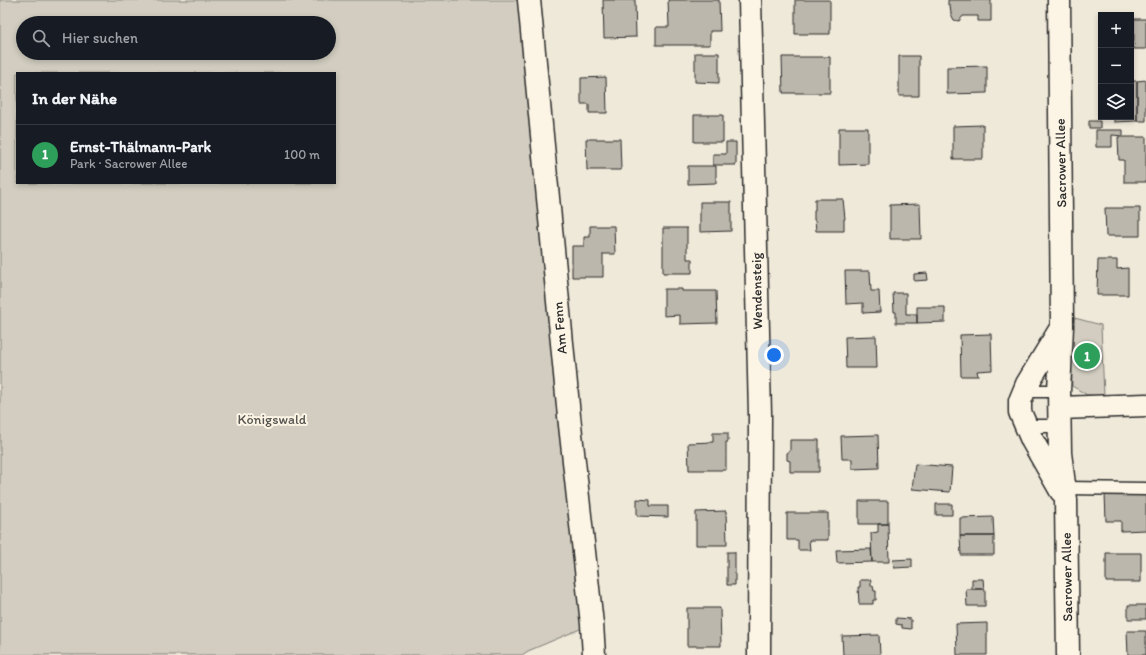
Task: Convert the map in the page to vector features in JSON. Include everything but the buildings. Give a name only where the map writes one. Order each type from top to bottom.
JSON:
[{"type":"street","name":"Am Fenn","points":[[529,0],[569,416],[594,655]]},
{"type":"street","name":"Wendensteig","points":[[750,0],[760,414],[759,655]]},
{"type":"street","name":"Sacrower Allee","points":[[1059,0],[1062,326],[1060,453],[1066,494],[1068,655]]},
{"type":"street","name":"Sacrower Allee","points":[[1062,326],[1024,391],[1020,401],[1020,412],[1025,426],[1066,494]]},
{"type":"street","points":[[1060,408],[1146,405]]},
{"type":"lane","points":[[1024,391],[1060,408]]},
{"type":"lane","points":[[1025,426],[1060,408]]},
{"type":"lane","points":[[1066,494],[1146,489]]},
{"type":"green space","name":"Königswald","points":[[0,0],[529,0],[592,624],[528,651],[522,655],[0,655]]},
{"type":"green space","points":[[1071,317],[1101,325],[1104,396],[1087,395],[1072,386]]},
{"type":"place","name":"Ernst-Thälmann-Park","points":[[1087,356]]}]
